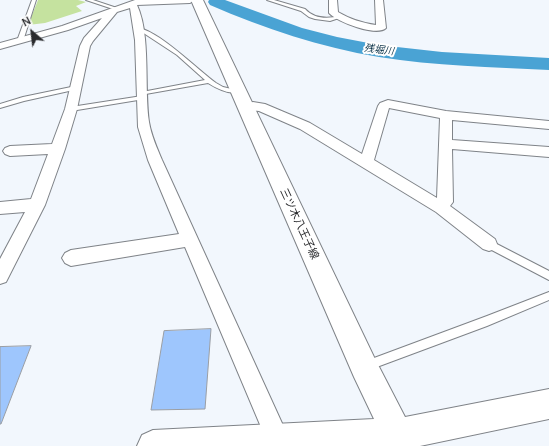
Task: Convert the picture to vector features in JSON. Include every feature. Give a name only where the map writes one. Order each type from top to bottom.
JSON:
[{"type":"main road","name":"三ツ木八王子線","points":[[197,0],[364,367],[400,440]]},
{"type":"main road","points":[[153,446],[400,440],[549,404]]},
{"type":"street","points":[[0,46],[65,28],[129,5],[190,0]]},
{"type":"street","points":[[333,0],[334,13],[340,17],[358,26],[382,28],[379,0]]},
{"type":"street","points":[[129,5],[135,8],[138,29],[143,122],[147,138],[155,160],[190,238],[267,443]]},
{"type":"street","points":[[0,276],[37,205],[58,149],[71,109],[88,40],[129,5]]},
{"type":"street","points":[[241,99],[305,126],[441,208],[489,244]]},
{"type":"street","points":[[364,161],[368,158],[384,106],[388,104],[446,115],[549,125]]},
{"type":"street","points":[[441,208],[445,202],[446,115]]},
{"type":"street","points":[[445,144],[549,152]]},
{"type":"street","points":[[10,151],[58,149]]},
{"type":"street","points":[[0,208],[37,205]]},
{"type":"street","points":[[71,258],[177,242],[190,238]]},
{"type":"lane","points":[[20,41],[34,0]]},
{"type":"lane","points":[[88,0],[129,5]]},
{"type":"lane","points":[[269,0],[303,10],[306,14],[328,21],[340,17]]},
{"type":"lane","points":[[284,4],[290,0]]},
{"type":"lane","points":[[138,29],[144,31],[182,57],[209,81],[241,99]]},
{"type":"lane","points":[[71,109],[142,96],[209,81]]},
{"type":"lane","points":[[0,106],[23,99],[76,88]]},
{"type":"lane","points":[[489,244],[549,276]]},
{"type":"lane","points":[[364,367],[549,296]]},
{"type":"green space","points":[[38,0],[78,0],[86,2],[76,6],[82,11],[45,23],[28,25]]},
{"type":"building","points":[[211,329],[205,409],[151,410],[164,331]]},
{"type":"building","points":[[31,346],[1,424],[0,424],[0,347]]},
{"type":"waterway","name":"残堀川","points":[[216,2],[296,32],[337,43],[379,51],[442,58],[549,64]]}]
